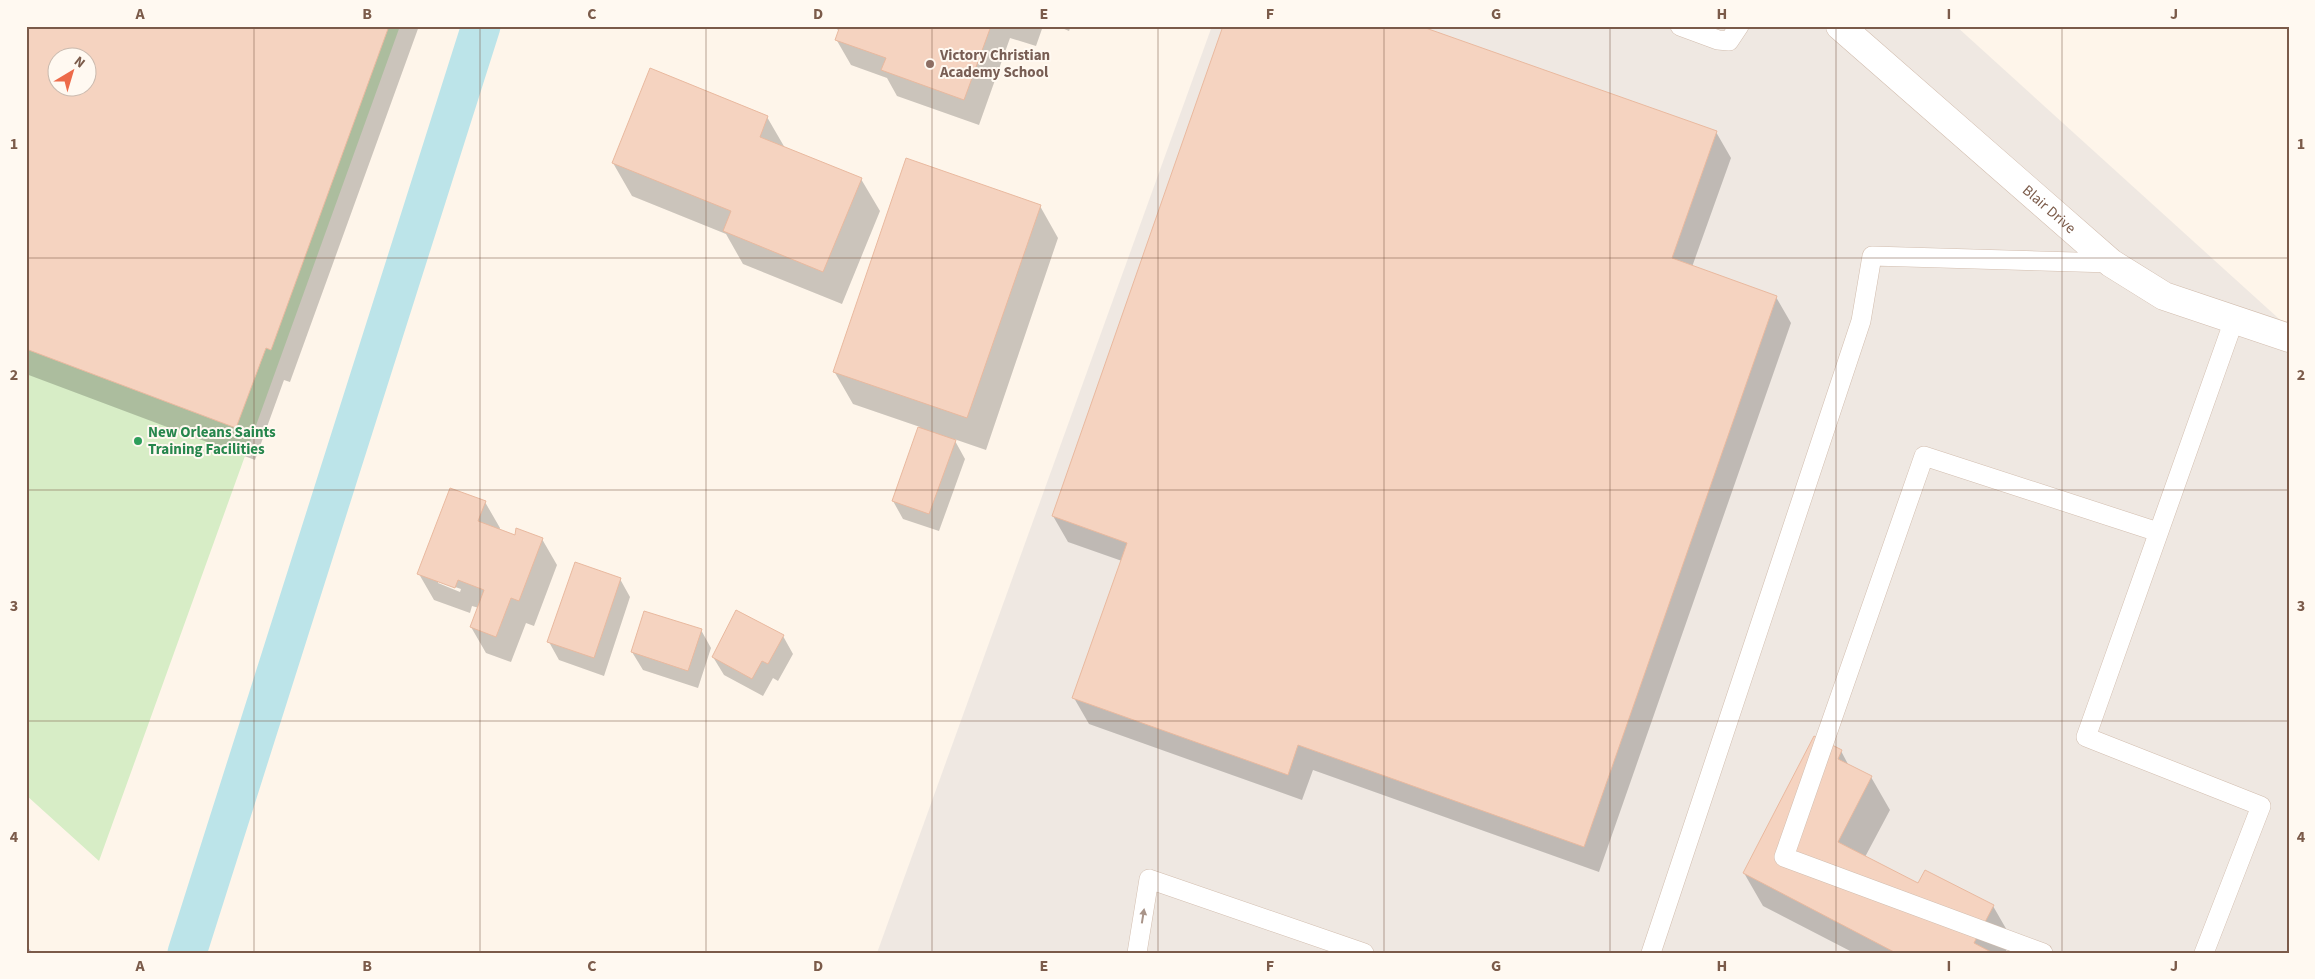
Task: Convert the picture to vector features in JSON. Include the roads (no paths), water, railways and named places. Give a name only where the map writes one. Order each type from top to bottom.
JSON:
[{"type":"street","name":"Blair Drive","points":[[1840,26],[2111,263],[2164,296],[2289,338]]},
{"type":"lane","points":[[1680,26],[1718,40],[1729,41],[1738,26]]},
{"type":"lane","points":[[1651,953],[1861,321],[1872,256],[2111,263]]},
{"type":"lane","points":[[2204,953],[2261,806],[2086,736],[2234,320]]},
{"type":"lane","points":[[2043,953],[1784,857],[1924,456],[2158,532]]},
{"type":"lane","points":[[1137,953],[1149,879],[1364,953]]},
{"type":"waterway","points":[[187,953],[481,26]]},
{"type":"railway","points":[[26,950],[29,953]]},
{"type":"place","name":"Victory Christian Academy School","points":[[930,64]]},
{"type":"place","name":"New Orleans Saints Training Facilities","points":[[138,441]]}]
